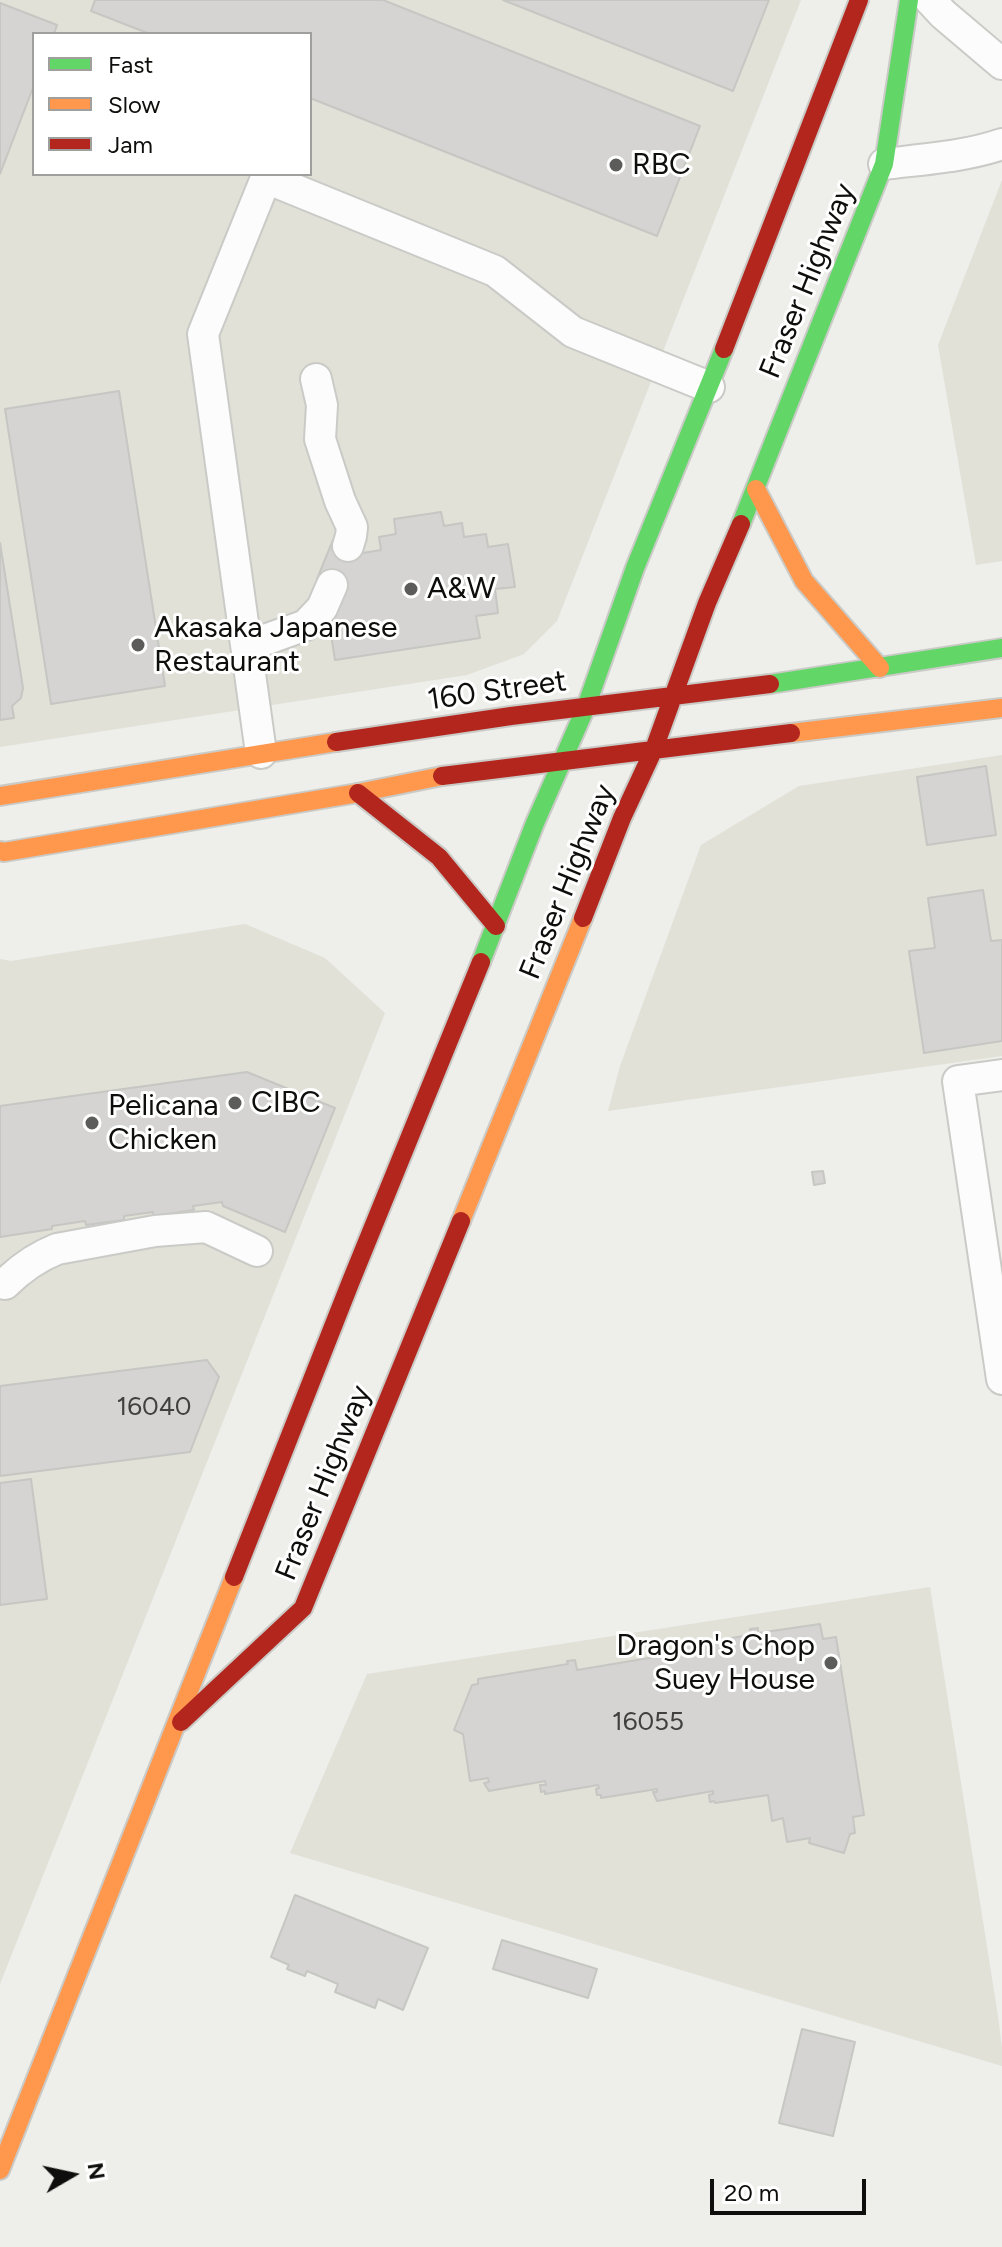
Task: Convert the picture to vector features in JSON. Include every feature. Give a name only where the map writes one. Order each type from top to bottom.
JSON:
[{"type":"main road","name":"Fraser Highway","points":[[0,2170],[351,1281],[535,823],[586,707],[635,568],[709,387],[859,0]]},
{"type":"main road","name":"Fraser Highway","points":[[173,1730],[303,1608],[556,988],[622,818],[654,749],[707,603],[756,489],[884,164],[909,0]]},
{"type":"main road","points":[[756,489],[804,581],[880,668]]},
{"type":"main road","name":"160 Street","points":[[0,796],[496,718],[674,697],[1002,648]]},
{"type":"main road","points":[[0,851],[358,793],[446,775],[1002,708]]},
{"type":"main road","points":[[358,793],[439,857],[496,926]]},
{"type":"lane","points":[[930,0],[1002,64]]},
{"type":"lane","points":[[884,164],[950,156],[1002,144]]},
{"type":"lane","points":[[261,753],[203,334],[266,178],[495,271],[573,332],[709,387]]},
{"type":"lane","points":[[316,379],[322,405],[320,439],[352,527],[348,546]]},
{"type":"lane","points":[[248,646],[306,625],[322,608],[332,585]]},
{"type":"lane","points":[[1002,1075],[958,1081],[1002,1379]]},
{"type":"lane","points":[[5,1284],[42,1255],[57,1249],[155,1231],[206,1227],[257,1251]]},
{"type":"shaded area","points":[[0,0],[801,0],[557,621],[524,654],[467,675],[0,747]]},
{"type":"shaded area","points":[[1002,180],[1002,561],[976,565],[938,345]]},
{"type":"shaded area","points":[[1002,755],[1002,1056],[608,1111],[620,1066],[701,845],[799,786]]},
{"type":"shaded area","points":[[245,924],[325,958],[385,1013],[0,1984],[0,959],[11,961]]},
{"type":"shaded area","points":[[930,1587],[998,2016],[1002,2066],[290,1853],[367,1674]]},
{"type":"building","points":[[95,0],[383,0],[700,126],[657,236],[312,99],[312,32],[145,32],[91,11]]},
{"type":"building","points":[[503,0],[769,0],[733,91]]},
{"type":"building","points":[[0,3],[57,25],[55,32],[32,32],[32,90],[0,174]]},
{"type":"building","points":[[119,391],[165,686],[51,704],[5,409]]},
{"type":"building","points":[[441,512],[444,526],[462,523],[464,537],[486,534],[488,547],[508,544],[515,587],[495,589],[498,613],[476,616],[480,638],[335,660],[330,628],[345,591],[317,579],[333,540],[363,553],[381,550],[379,537],[396,534],[394,519]]},
{"type":"building","points":[[0,543],[23,688],[21,698],[12,706],[14,718],[0,720]]},
{"type":"building","points":[[986,766],[996,835],[927,845],[917,777]]},
{"type":"building","points":[[983,890],[991,941],[1002,940],[1002,1041],[924,1053],[909,951],[935,948],[928,898]]},
{"type":"building","points":[[247,1072],[335,1108],[285,1232],[223,1206],[222,1202],[193,1206],[194,1210],[153,1216],[153,1212],[124,1216],[124,1220],[86,1225],[85,1221],[0,1237],[0,1106]]},
{"type":"building","points":[[823,1171],[825,1183],[814,1185],[812,1172]]},
{"type":"building","points":[[207,1360],[219,1377],[190,1452],[0,1476],[0,1386]]},
{"type":"building","points":[[31,1479],[47,1599],[0,1605],[0,1483]]},
{"type":"building","points":[[820,1624],[823,1639],[836,1637],[864,1815],[853,1817],[855,1833],[850,1834],[844,1853],[809,1843],[810,1838],[787,1842],[783,1818],[772,1821],[768,1795],[715,1803],[710,1802],[709,1795],[713,1791],[657,1801],[653,1792],[657,1789],[601,1798],[597,1795],[598,1785],[545,1794],[545,1791],[541,1792],[540,1785],[546,1785],[545,1781],[489,1791],[484,1783],[489,1782],[488,1778],[470,1781],[463,1734],[454,1730],[472,1685],[478,1684],[478,1679],[568,1664],[567,1661],[575,1660],[577,1670],[685,1652],[684,1645],[751,1635],[750,1629],[758,1628],[758,1633]]},
{"type":"building","points":[[295,1895],[428,1948],[403,2010],[378,1999],[375,2008],[335,1992],[338,1984],[307,1971],[305,1976],[287,1969],[289,1965],[271,1957]]},
{"type":"building","points":[[502,1940],[597,1969],[588,1998],[493,1969]]},
{"type":"building","points":[[802,2029],[855,2042],[833,2136],[779,2123]]},
{"type":"traffic: fast","points":[[741,524],[884,164],[909,0]]},
{"type":"traffic: fast","points":[[481,962],[535,823],[586,707],[635,568],[724,349]]},
{"type":"traffic: fast","points":[[770,684],[1002,648]]},
{"type":"traffic: slow","points":[[756,489],[804,581],[880,668]]},
{"type":"traffic: slow","points":[[791,733],[1002,708]]},
{"type":"traffic: slow","points":[[0,796],[336,742]]},
{"type":"traffic: slow","points":[[0,851],[358,793],[442,776]]},
{"type":"traffic: slow","points":[[461,1221],[583,918]]},
{"type":"traffic: slow","points":[[0,2170],[234,1577]]},
{"type":"traffic: jam","points":[[724,349],[859,0]]},
{"type":"traffic: jam","points":[[583,918],[622,818],[654,749],[707,603],[741,524]]},
{"type":"traffic: jam","points":[[336,742],[511,716],[770,684]]},
{"type":"traffic: jam","points":[[442,776],[791,733]]},
{"type":"traffic: jam","points":[[358,793],[439,857],[496,926]]},
{"type":"traffic: jam","points":[[234,1577],[481,962]]},
{"type":"traffic: jam","points":[[181,1722],[303,1608],[461,1221]]},
{"type":"place","name":"RBC","points":[[616,165]]},
{"type":"place","name":"A&W","points":[[411,589]]},
{"type":"place","name":"Akasaka Japanese Restaurant","points":[[138,645]]},
{"type":"place","name":"CIBC","points":[[235,1103]]},
{"type":"place","name":"Pelicana Chicken","points":[[92,1123]]},
{"type":"place","name":"Dragon's Chop Suey House","points":[[831,1663]]}]
